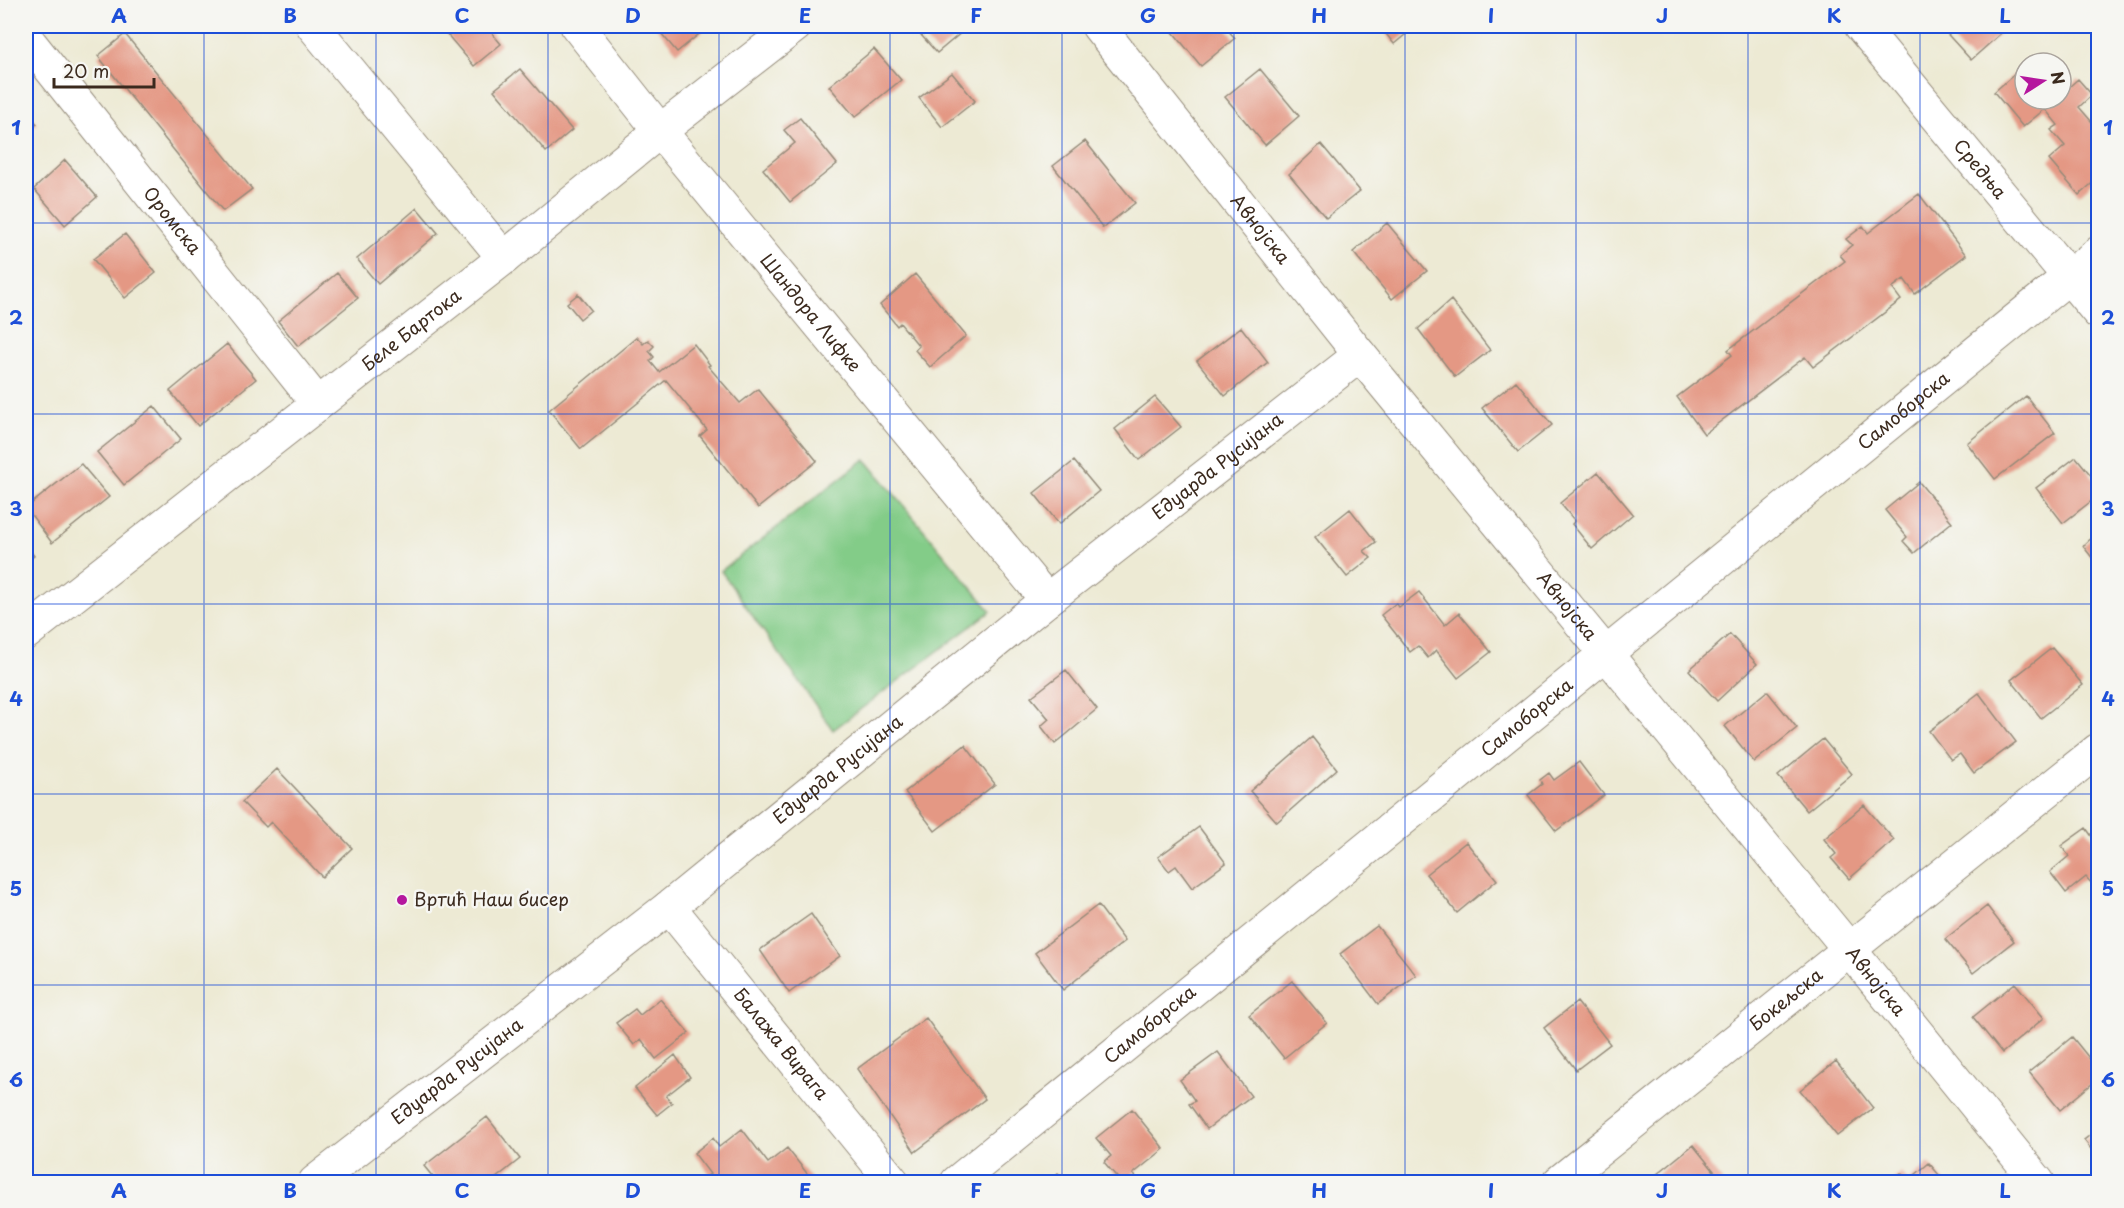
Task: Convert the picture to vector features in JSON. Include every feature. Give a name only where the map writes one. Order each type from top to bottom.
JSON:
[{"type":"street","points":[[313,26],[504,258]]},
{"type":"street","name":"Шандора Лифке","points":[[577,26],[660,131],[1047,600]]},
{"type":"street","name":"Беле Бартока","points":[[26,633],[504,258],[660,131],[795,26]]},
{"type":"street","name":"Авнојска","points":[[1098,26],[1360,355],[2038,1182]]},
{"type":"street","name":"Средња","points":[[1861,26],[2098,312]]},
{"type":"street","name":"Оромска","points":[[26,38],[318,404]]},
{"type":"street","name":"Самоборска","points":[[957,1182],[2098,253]]},
{"type":"street","name":"Едуарда Русијана","points":[[315,1182],[669,907],[1047,600],[1360,355]]},
{"type":"street","name":"Бокељска","points":[[1559,1182],[2098,750]]},
{"type":"street","name":"Балажа Вирага","points":[[669,907],[893,1182]]},
{"type":"green space","points":[[865,459],[991,611],[833,730],[721,571]]},
{"type":"building","points":[[440,26],[486,26],[501,44],[474,66]]},
{"type":"building","points":[[655,26],[709,26],[677,52]]},
{"type":"building","points":[[913,26],[969,26],[937,53]]},
{"type":"building","points":[[1168,26],[1224,26],[1235,38],[1201,66]]},
{"type":"building","points":[[1380,26],[1410,26],[1412,29],[1394,44]]},
{"type":"building","points":[[1940,26],[1992,26],[2000,34],[1971,60]]},
{"type":"building","points":[[125,34],[252,189],[223,211],[98,56]]},
{"type":"building","points":[[874,49],[901,80],[855,117],[829,86]]},
{"type":"building","points":[[520,69],[572,130],[546,152],[494,90]]},
{"type":"building","points":[[1260,69],[1299,116],[1265,145],[1225,97]]},
{"type":"building","points":[[952,73],[975,101],[942,127],[919,98]]},
{"type":"building","points":[[2013,75],[2013,111],[2043,111],[2023,127],[1994,92]]},
{"type":"building","points":[[2078,79],[2092,95],[2079,107],[2098,129],[2098,178],[2079,195],[2049,160],[2065,146],[2051,130],[2058,125],[2047,111],[2073,111],[2073,83]]},
{"type":"building","points":[[26,111],[37,124],[26,133]]},
{"type":"building","points":[[800,118],[837,164],[790,202],[763,169],[795,143],[784,130]]},
{"type":"building","points":[[1085,141],[1135,203],[1103,228],[1053,166]]},
{"type":"building","points":[[1321,144],[1360,191],[1326,218],[1289,174]]},
{"type":"building","points":[[65,160],[97,197],[65,225],[34,189]]},
{"type":"building","points":[[1919,194],[1966,255],[1915,294],[1904,279],[1892,288],[1901,300],[1813,367],[1805,357],[1704,434],[1677,397],[1732,355],[1728,350],[1845,261],[1840,255],[1852,245],[1846,239],[1863,226],[1868,233]]},
{"type":"building","points":[[417,208],[438,233],[378,284],[357,259]]},
{"type":"building","points":[[1387,223],[1427,271],[1392,299],[1353,252]]},
{"type":"building","points":[[125,234],[156,273],[125,298],[93,259]]},
{"type":"building","points":[[337,273],[358,298],[298,346],[278,321]]},
{"type":"building","points":[[915,274],[966,336],[930,367],[915,350],[919,346],[900,323],[897,326],[880,305]]},
{"type":"building","points":[[578,294],[591,310],[580,319],[567,303]]},
{"type":"building","points":[[1451,300],[1490,350],[1455,377],[1418,329]]},
{"type":"building","points":[[1241,327],[1268,362],[1225,396],[1197,361]]},
{"type":"building","points":[[637,337],[643,344],[648,340],[654,346],[649,351],[654,357],[650,361],[659,372],[694,344],[710,365],[708,366],[740,403],[758,389],[817,461],[758,508],[700,436],[707,430],[666,380],[581,449],[549,410]]},
{"type":"building","points":[[227,344],[256,379],[198,426],[170,391]]},
{"type":"building","points":[[1516,381],[1552,425],[1518,452],[1482,408]]},
{"type":"building","points":[[2026,396],[2055,433],[1995,479],[1967,443]]},
{"type":"building","points":[[1155,397],[1181,427],[1139,460],[1115,429]]},
{"type":"building","points":[[154,406],[181,439],[124,485],[97,452]]},
{"type":"building","points":[[2076,457],[2098,484],[2098,496],[2063,523],[2036,488]]},
{"type":"building","points":[[1074,461],[1099,491],[1059,524],[1034,493]]},
{"type":"building","points":[[81,464],[109,497],[52,543],[26,508]]},
{"type":"building","points":[[1598,472],[1633,514],[1592,549],[1572,524],[1575,521],[1560,503]]},
{"type":"building","points":[[1919,482],[1952,522],[1914,553],[1903,541],[1907,537],[1885,510]]},
{"type":"building","points":[[1350,509],[1376,542],[1364,551],[1371,558],[1347,577],[1315,537]]},
{"type":"building","points":[[2098,532],[2098,565],[2083,546]]},
{"type":"building","points":[[26,545],[34,556],[26,563]]},
{"type":"building","points":[[1419,592],[1445,625],[1459,613],[1491,652],[1458,678],[1436,650],[1428,658],[1418,646],[1410,652],[1381,615],[1396,603],[1399,607]]},
{"type":"building","points":[[1730,634],[1757,664],[1717,701],[1689,670]]},
{"type":"building","points":[[2052,648],[2083,685],[2041,718],[2011,680]]},
{"type":"building","points":[[1066,670],[1097,709],[1055,744],[1041,726],[1049,719],[1031,697]]},
{"type":"building","points":[[1767,691],[1797,728],[1754,762],[1725,726]]},
{"type":"building","points":[[1979,693],[2016,742],[1974,773],[1960,754],[1951,760],[1929,731]]},
{"type":"building","points":[[1312,737],[1337,769],[1277,822],[1250,791]]},
{"type":"building","points":[[1823,739],[1852,774],[1807,811],[1778,776]]},
{"type":"building","points":[[965,745],[995,784],[935,831],[905,792]]},
{"type":"building","points":[[1579,762],[1604,795],[1556,831],[1528,795],[1542,784],[1540,780],[1549,773],[1554,780]]},
{"type":"building","points":[[277,769],[352,848],[322,877],[271,822],[266,827],[242,802]]},
{"type":"building","points":[[1864,805],[1894,840],[1849,879],[1831,858],[1836,854],[1824,839]]},
{"type":"building","points":[[1199,827],[1226,863],[1192,888],[1176,866],[1169,871],[1158,857]]},
{"type":"building","points":[[2086,828],[2098,845],[2098,880],[2093,885],[2086,877],[2066,893],[2050,872],[2069,856],[2061,846]]},
{"type":"building","points":[[1466,842],[1497,880],[1457,913],[1426,874]]},
{"type":"building","points":[[1098,905],[1125,941],[1063,990],[1035,953]]},
{"type":"building","points":[[1987,906],[2014,941],[1973,973],[1945,939]]},
{"type":"building","points":[[811,914],[840,956],[789,993],[760,950]]},
{"type":"building","points":[[1377,926],[1416,975],[1378,1004],[1340,954]]},
{"type":"building","points":[[1292,981],[1327,1023],[1284,1058],[1249,1015]]},
{"type":"building","points":[[2015,983],[2044,1018],[2002,1053],[1973,1017]]},
{"type":"building","points":[[660,999],[689,1033],[656,1059],[641,1039],[634,1045],[616,1023],[635,1009],[640,1015]]},
{"type":"building","points":[[1577,1002],[1610,1044],[1576,1070],[1544,1028]]},
{"type":"building","points":[[926,1018],[985,1099],[915,1152],[857,1069]]},
{"type":"building","points":[[2072,1037],[2098,1069],[2098,1079],[2060,1110],[2029,1072]]},
{"type":"building","points":[[1218,1052],[1251,1096],[1207,1129],[1189,1104],[1195,1101],[1180,1080]]},
{"type":"building","points":[[675,1055],[690,1077],[666,1096],[672,1103],[657,1115],[635,1088]]},
{"type":"building","points":[[1836,1061],[1873,1108],[1837,1136],[1800,1090]]},
{"type":"building","points":[[1132,1109],[1164,1149],[1133,1174],[1137,1178],[1132,1182],[1121,1182],[1104,1162],[1111,1156],[1096,1138]]},
{"type":"building","points":[[487,1117],[520,1159],[491,1182],[437,1182],[424,1166]]},
{"type":"building","points":[[742,1129],[768,1163],[787,1148],[813,1181],[752,1182],[749,1178],[743,1182],[704,1182],[702,1180],[710,1174],[694,1153],[713,1138],[719,1147]]},
{"type":"building","points":[[2098,1129],[2098,1158],[2084,1140]]},
{"type":"building","points":[[1693,1145],[1723,1182],[1664,1182],[1657,1174]]},
{"type":"building","points":[[1929,1163],[1945,1182],[1890,1182],[1901,1173],[1908,1181]]},
{"type":"building","points":[[1058,1173],[1067,1182],[1046,1182]]},
{"type":"place","name":"Вртић Наш бисер","points":[[402,900]]}]
